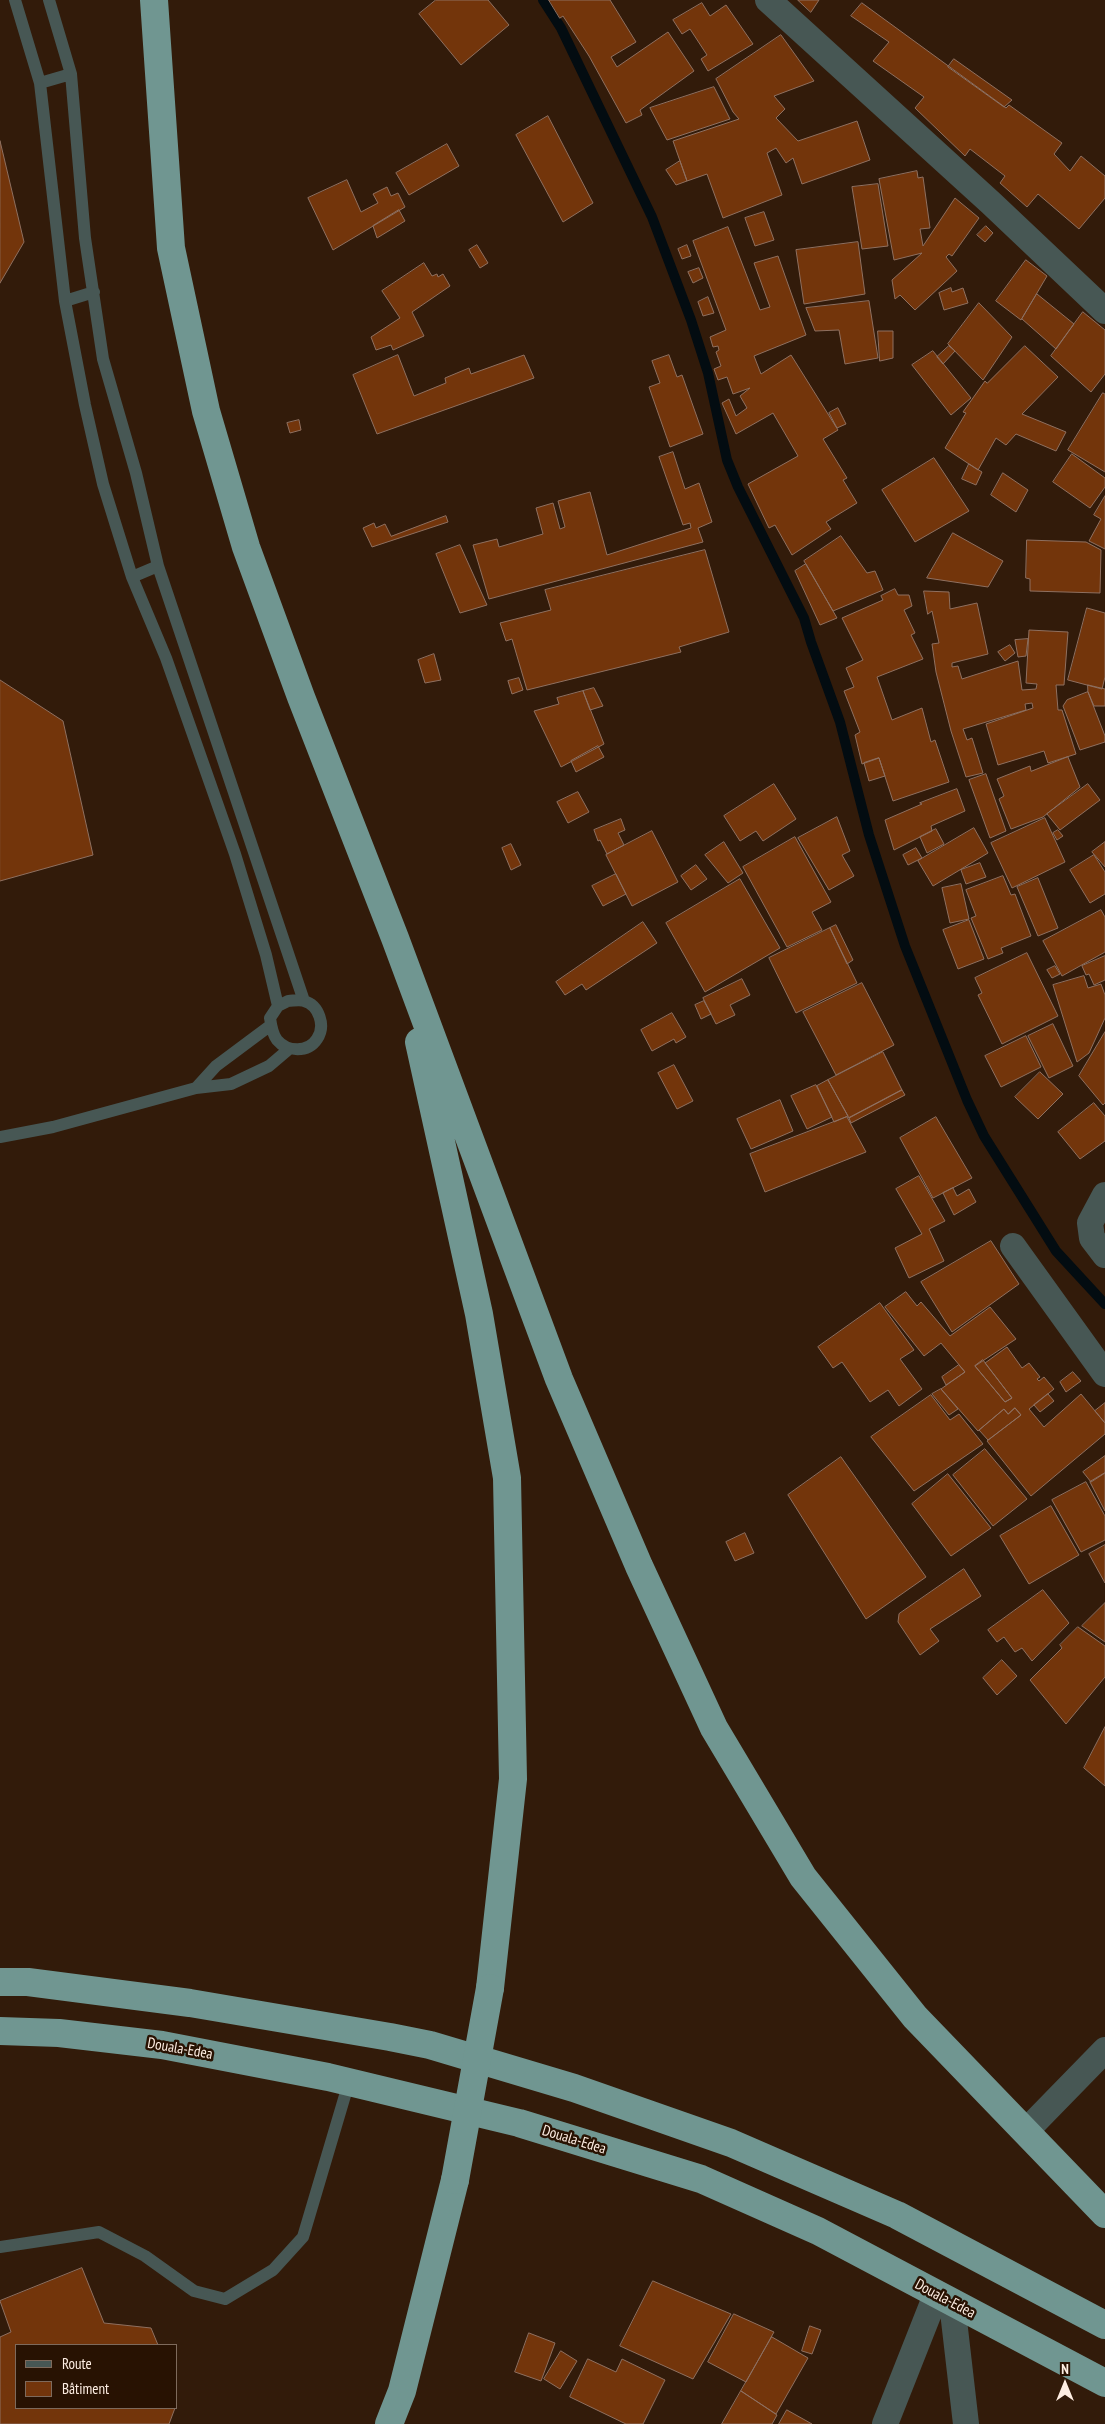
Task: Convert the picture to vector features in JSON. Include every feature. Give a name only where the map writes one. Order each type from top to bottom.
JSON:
[{"type":"highway","points":[[150,8],[171,248],[206,411],[246,548],[301,697],[395,938],[560,1379],[638,1566],[714,1728],[803,1877],[915,2017],[1105,2214]]},
{"type":"highway","points":[[389,2424],[402,2391],[455,2180],[490,1988],[513,1779],[507,1478],[479,1314],[395,938]]},
{"type":"highway","points":[[0,1982],[28,1982],[190,2003],[390,2037],[430,2045],[574,2088],[732,2143],[888,2212],[1105,2325]]},
{"type":"highway","name":"Douala-Edea","points":[[0,2031],[59,2034],[162,2045],[339,2080],[519,2123],[701,2179],[818,2231],[1105,2383]]},
{"type":"highway","points":[[0,2048],[26,2048],[339,2080]]},
{"type":"street","points":[[768,0],[983,196],[1105,311]]},
{"type":"street","points":[[1105,1195],[1090,1223],[1092,1238],[1105,1254]]},
{"type":"street","points":[[1013,1246],[1105,1374]]},
{"type":"street","points":[[1026,2131],[1105,2050]]},
{"type":"street","points":[[885,2424],[944,2299]]},
{"type":"street","points":[[944,2299],[966,2424]]},
{"type":"lane","points":[[15,0],[40,83],[65,301],[85,405],[103,484],[132,577],[169,667],[235,854],[266,954],[278,1006]]},
{"type":"lane","points":[[49,0],[71,74],[85,238],[103,359],[136,473],[158,566],[304,1000],[317,1010],[322,1024],[317,1039],[305,1049],[289,1049],[276,1040],[270,1018],[278,1006],[288,1000],[304,1000]]},
{"type":"lane","points":[[40,83],[71,74]]},
{"type":"lane","points":[[65,301],[94,292]]},
{"type":"lane","points":[[132,577],[158,566]]},
{"type":"lane","points":[[196,1088],[216,1066],[247,1045],[271,1025]]},
{"type":"lane","points":[[0,1137],[53,1127],[196,1088],[231,1084],[269,1066],[289,1049]]},
{"type":"lane","points":[[0,2247],[99,2232],[145,2256],[194,2292],[225,2299],[273,2270],[303,2237],[339,2080]]},
{"type":"building","points":[[436,0],[488,0],[509,25],[461,65],[419,14]]},
{"type":"building","points":[[549,0],[610,0],[636,42],[611,57],[617,67],[668,32],[694,71],[640,110],[642,115],[626,123],[589,56],[563,16],[560,18]]},
{"type":"building","points":[[798,0],[819,0],[811,12]]},
{"type":"building","points":[[702,3],[710,16],[726,5],[753,44],[708,71],[701,59],[707,55],[690,29],[682,34],[673,20]]},
{"type":"building","points":[[862,3],[1006,108],[1009,105],[1062,143],[1054,154],[1070,171],[1081,156],[1105,176],[1105,198],[1079,229],[1038,194],[1027,207],[1000,183],[1005,176],[970,149],[965,156],[915,108],[924,97],[873,61],[889,42],[851,16]]},
{"type":"building","points":[[781,35],[814,81],[774,96],[785,109],[776,118],[798,141],[857,121],[870,160],[802,184],[793,158],[786,163],[776,148],[767,153],[782,195],[723,218],[707,174],[687,181],[673,141],[739,119],[733,112],[716,79]]},
{"type":"building","points":[[954,59],[1012,100],[1004,107],[948,67]]},
{"type":"building","points":[[714,87],[730,119],[667,140],[650,108]]},
{"type":"building","points":[[548,116],[593,203],[563,222],[516,135]]},
{"type":"building","points":[[0,141],[24,242],[0,283]]},
{"type":"building","points":[[447,144],[459,166],[409,195],[396,173]]},
{"type":"building","points":[[680,161],[687,181],[676,185],[666,170]]},
{"type":"building","points":[[917,171],[918,178],[923,177],[930,228],[920,229],[923,246],[955,198],[979,218],[952,256],[949,254],[946,257],[957,271],[915,310],[900,295],[895,299],[892,280],[922,253],[894,260],[879,179]]},
{"type":"building","points":[[347,180],[361,212],[378,203],[373,194],[387,187],[391,196],[398,193],[405,207],[333,250],[308,198]]},
{"type":"building","points":[[878,184],[888,246],[862,249],[852,187]]},
{"type":"building","points":[[399,210],[405,221],[377,238],[373,226]]},
{"type":"building","points":[[764,212],[774,240],[755,246],[745,218]]},
{"type":"building","points":[[986,226],[993,233],[985,242],[977,235]]},
{"type":"building","points":[[728,227],[760,310],[770,307],[754,263],[778,256],[806,335],[754,356],[761,374],[791,355],[838,430],[823,439],[847,478],[843,480],[857,503],[826,522],[831,529],[792,555],[775,525],[769,528],[748,484],[798,456],[773,413],[736,434],[722,403],[729,399],[736,416],[747,408],[740,396],[750,388],[733,394],[727,377],[718,380],[714,369],[721,366],[716,352],[719,350],[718,346],[713,347],[710,337],[726,330],[693,241]]},
{"type":"building","points":[[858,242],[865,294],[804,304],[796,250]]},
{"type":"building","points":[[477,245],[488,263],[480,268],[469,250]]},
{"type":"building","points":[[687,245],[691,256],[682,259],[678,249]]},
{"type":"building","points":[[1026,260],[1047,276],[1021,320],[996,301]]},
{"type":"building","points":[[424,263],[432,276],[437,274],[438,277],[443,274],[450,286],[412,312],[424,336],[393,350],[391,345],[376,350],[371,337],[400,318],[382,291]]},
{"type":"building","points":[[699,268],[703,278],[693,283],[688,272]]},
{"type":"building","points":[[951,288],[952,292],[963,288],[968,303],[944,310],[939,293]]},
{"type":"building","points":[[1037,294],[1074,324],[1056,349],[1022,319]]},
{"type":"building","points":[[708,297],[714,313],[703,316],[698,302]]},
{"type":"building","points":[[869,301],[878,358],[845,364],[839,330],[815,331],[806,308]]},
{"type":"building","points":[[979,303],[1012,337],[983,380],[948,344]]},
{"type":"building","points":[[1083,312],[1105,330],[1105,374],[1091,392],[1051,356]]},
{"type":"building","points":[[878,331],[893,331],[893,358],[880,361]]},
{"type":"building","points":[[949,346],[955,351],[943,364],[937,357]]},
{"type":"building","points":[[1025,346],[1058,377],[1022,414],[1066,432],[1056,451],[1016,434],[1006,445],[996,438],[978,470],[945,448],[966,413],[963,412],[985,381],[987,383]]},
{"type":"building","points":[[933,351],[971,398],[951,415],[912,365]]},
{"type":"building","points":[[398,355],[414,396],[446,383],[445,378],[469,368],[471,374],[524,355],[534,378],[377,434],[353,375]]},
{"type":"building","points":[[669,355],[677,377],[682,375],[703,434],[670,447],[649,387],[660,383],[652,361]]},
{"type":"building","points":[[1103,393],[1105,394],[1105,472],[1068,450]]},
{"type":"building","points":[[838,408],[846,424],[837,428],[829,413]]},
{"type":"building","points":[[299,420],[301,430],[290,433],[287,423]]},
{"type":"building","points":[[673,452],[685,489],[699,483],[712,522],[698,528],[703,542],[489,599],[473,545],[497,539],[499,547],[543,534],[536,508],[553,503],[560,529],[565,527],[558,501],[590,492],[607,555],[691,528],[690,523],[683,525],[659,457]]},
{"type":"building","points":[[1072,454],[1105,478],[1105,487],[1090,508],[1053,482]]},
{"type":"building","points":[[934,458],[969,511],[915,542],[882,490]]},
{"type":"building","points":[[969,464],[982,472],[976,485],[962,479]]},
{"type":"building","points":[[1003,473],[1028,490],[1016,512],[991,495]]},
{"type":"building","points":[[1105,496],[1105,549],[1089,541],[1101,519],[1094,515]]},
{"type":"building","points":[[446,516],[448,522],[372,547],[363,528],[374,523],[376,528],[385,524],[391,536]]},
{"type":"building","points":[[953,533],[1003,561],[988,587],[927,578]]},
{"type":"building","points":[[841,536],[867,573],[875,571],[883,590],[833,611],[804,561]]},
{"type":"building","points":[[1027,540],[1086,542],[1101,550],[1100,593],[1030,591],[1030,579],[1026,578]]},
{"type":"building","points":[[460,545],[487,605],[460,613],[436,554]]},
{"type":"building","points":[[705,550],[729,632],[679,647],[681,652],[527,690],[512,639],[506,641],[500,623],[551,610],[545,590]]},
{"type":"building","points":[[806,564],[837,618],[820,625],[795,571]]},
{"type":"building","points":[[895,589],[898,595],[909,595],[912,606],[904,610],[915,633],[911,635],[923,659],[877,677],[892,720],[922,708],[931,742],[935,740],[949,782],[893,801],[879,758],[862,764],[855,735],[860,732],[844,691],[854,687],[846,668],[863,660],[842,618],[883,600],[881,596]]},
{"type":"building","points":[[924,591],[949,592],[950,609],[977,603],[988,654],[952,663],[952,667],[958,666],[962,679],[1018,661],[1022,690],[1036,689],[1037,684],[1026,683],[1029,630],[1068,632],[1064,685],[1056,685],[1058,710],[1062,710],[1076,754],[1048,763],[1044,751],[998,765],[986,724],[1033,708],[1032,703],[1025,704],[1026,710],[963,729],[967,740],[972,738],[983,773],[966,777],[951,731],[936,672],[932,644],[939,643],[932,611],[928,614]]},
{"type":"building","points":[[1087,608],[1105,613],[1105,677],[1102,689],[1068,680]]},
{"type":"building","points":[[1028,639],[1026,656],[1018,657],[1015,640]]},
{"type":"building","points":[[1010,645],[1015,653],[1005,661],[998,652]]},
{"type":"building","points":[[434,654],[441,680],[425,683],[418,660]]},
{"type":"building","points":[[519,678],[523,690],[512,694],[508,681]]},
{"type":"building","points":[[0,680],[63,721],[93,855],[0,881]]},
{"type":"building","points":[[1088,685],[1105,689],[1105,706],[1094,706],[1088,692]]},
{"type":"building","points":[[594,688],[603,706],[590,710],[583,691]]},
{"type":"building","points":[[583,691],[604,744],[561,767],[534,711],[559,704],[557,698]]},
{"type":"building","points":[[1088,692],[1105,736],[1105,742],[1080,750],[1063,706],[1067,700]]},
{"type":"building","points":[[598,746],[604,757],[576,772],[571,761]]},
{"type":"building","points":[[1068,757],[1080,787],[1043,817],[1011,829],[999,799],[1004,796],[997,779],[1030,766],[1031,771]]},
{"type":"building","points":[[879,758],[885,776],[869,781],[864,763]]},
{"type":"building","points":[[986,774],[1006,831],[990,838],[969,780]]},
{"type":"building","points":[[774,784],[796,819],[763,841],[756,831],[740,841],[724,816]]},
{"type":"building","points":[[1088,784],[1100,800],[1060,830],[1047,814]]},
{"type":"building","points":[[957,789],[965,811],[931,826],[932,831],[894,850],[885,820],[922,804],[920,803]]},
{"type":"building","points":[[578,792],[589,812],[568,823],[557,802]]},
{"type":"building","points":[[837,817],[850,851],[842,855],[854,876],[829,890],[798,838]]},
{"type":"building","points":[[1045,818],[1065,862],[1012,888],[991,843]]},
{"type":"building","points":[[621,819],[625,830],[618,833],[624,845],[607,854],[600,840],[598,841],[594,830]]},
{"type":"building","points":[[974,828],[988,853],[933,886],[918,861]]},
{"type":"building","points":[[936,829],[944,844],[927,853],[920,837]]},
{"type":"building","points":[[1058,830],[1063,836],[1057,840],[1053,833]]},
{"type":"building","points":[[652,831],[678,882],[632,906],[606,855]]},
{"type":"building","points":[[795,837],[831,902],[812,912],[822,930],[787,947],[743,867]]},
{"type":"building","points":[[724,842],[743,873],[728,883],[705,855]]},
{"type":"building","points":[[1105,842],[1105,867],[1092,852]]},
{"type":"building","points":[[511,844],[521,865],[511,870],[502,848]]},
{"type":"building","points":[[916,848],[922,858],[908,865],[903,855]]},
{"type":"building","points":[[1094,855],[1105,872],[1105,894],[1090,903],[1070,870]]},
{"type":"building","points":[[980,863],[986,877],[966,884],[961,870]]},
{"type":"building","points":[[696,865],[707,879],[691,890],[681,876]]},
{"type":"building","points":[[616,874],[626,894],[603,906],[592,886]]},
{"type":"building","points":[[1003,876],[1011,895],[1015,894],[1031,936],[1001,948],[1003,953],[988,959],[971,918],[976,916],[966,890]]},
{"type":"building","points":[[1038,878],[1058,928],[1038,936],[1017,887]]},
{"type":"building","points":[[740,879],[780,948],[705,992],[666,923]]},
{"type":"building","points":[[961,884],[969,919],[950,923],[942,888]]},
{"type":"building","points":[[1101,910],[1105,917],[1105,952],[1062,976],[1043,941]]},
{"type":"building","points":[[969,920],[984,959],[958,969],[943,930]]},
{"type":"building","points":[[643,922],[657,943],[586,990],[582,984],[565,995],[556,982]]},
{"type":"building","points":[[836,925],[853,960],[847,964],[830,928]]},
{"type":"building","points":[[830,928],[857,983],[796,1013],[769,958]]},
{"type":"building","points":[[1027,953],[1058,1016],[1002,1044],[978,995],[982,993],[975,978]]},
{"type":"building","points":[[1105,956],[1105,980],[1094,985],[1089,974],[1086,975],[1082,966]]},
{"type":"building","points":[[1055,966],[1060,974],[1052,978],[1047,970]]},
{"type":"building","points":[[1084,976],[1088,988],[1101,984],[1105,995],[1105,1018],[1089,1053],[1077,1062],[1053,985]]},
{"type":"building","points":[[742,979],[750,995],[730,1005],[735,1015],[716,1024],[703,998]]},
{"type":"building","points":[[862,983],[894,1045],[836,1075],[803,1012]]},
{"type":"building","points":[[704,1001],[711,1014],[701,1019],[695,1005]]},
{"type":"building","points":[[672,1013],[686,1037],[676,1043],[674,1039],[652,1051],[641,1030]]},
{"type":"building","points":[[1053,1024],[1073,1066],[1049,1078],[1028,1036]]},
{"type":"building","points":[[1105,1032],[1105,1103],[1103,1105],[1079,1076]]},
{"type":"building","points":[[1026,1036],[1041,1067],[1001,1087],[985,1056]]},
{"type":"building","points":[[883,1052],[902,1090],[849,1118],[828,1080]]},
{"type":"building","points":[[674,1065],[693,1101],[677,1109],[658,1073]]},
{"type":"building","points":[[1040,1072],[1063,1094],[1038,1119],[1015,1097]]},
{"type":"building","points":[[828,1080],[848,1116],[834,1122],[817,1086]]},
{"type":"building","points":[[816,1085],[832,1117],[807,1129],[791,1096]]},
{"type":"building","points":[[902,1090],[905,1095],[851,1123],[849,1118]]},
{"type":"building","points":[[780,1100],[793,1131],[751,1149],[737,1119]]},
{"type":"building","points":[[1094,1103],[1105,1116],[1105,1141],[1080,1159],[1058,1132]]},
{"type":"building","points":[[847,1117],[866,1152],[765,1192],[750,1154]]},
{"type":"building","points":[[936,1117],[972,1178],[933,1198],[900,1138]]},
{"type":"building","points":[[919,1176],[945,1221],[929,1229],[944,1261],[909,1278],[895,1248],[922,1234],[896,1189]]},
{"type":"building","points":[[953,1188],[957,1196],[969,1189],[976,1202],[954,1215],[943,1193]]},
{"type":"building","points":[[991,1241],[1019,1284],[952,1332],[921,1282]]},
{"type":"building","points":[[906,1292],[917,1306],[921,1302],[950,1336],[990,1307],[1016,1339],[975,1366],[1005,1402],[1012,1398],[985,1363],[1007,1347],[1022,1368],[1029,1363],[1040,1377],[1037,1379],[1039,1381],[1044,1377],[1054,1389],[1029,1409],[1044,1427],[1081,1394],[1105,1423],[1105,1434],[1031,1496],[987,1441],[1021,1415],[1015,1408],[1008,1414],[1004,1409],[978,1431],[941,1389],[965,1372],[941,1343],[924,1356],[885,1307]]},
{"type":"building","points":[[880,1303],[914,1350],[900,1359],[922,1389],[899,1406],[888,1390],[870,1402],[842,1362],[833,1368],[818,1347]]},
{"type":"building","points":[[983,1360],[1012,1398],[1005,1402],[975,1366]]},
{"type":"building","points":[[959,1365],[965,1372],[946,1385],[942,1377]]},
{"type":"building","points":[[1073,1372],[1081,1381],[1066,1392],[1060,1382]]},
{"type":"building","points":[[941,1389],[958,1409],[949,1415],[932,1394]]},
{"type":"building","points":[[1048,1394],[1054,1401],[1040,1412],[1034,1405]]},
{"type":"building","points":[[931,1395],[950,1420],[959,1414],[983,1444],[914,1491],[871,1437]]},
{"type":"building","points":[[1105,1403],[1105,1423],[1095,1411]]},
{"type":"building","points":[[1015,1408],[1021,1415],[988,1440],[979,1430],[1004,1409],[1008,1414]]},
{"type":"building","points":[[985,1449],[1027,1499],[993,1526],[953,1475]]},
{"type":"building","points":[[1105,1456],[1105,1473],[1091,1482],[1083,1472]]},
{"type":"building","points":[[841,1457],[926,1577],[866,1619],[788,1495]]},
{"type":"building","points":[[1105,1473],[1105,1511],[1090,1482]]},
{"type":"building","points":[[948,1474],[991,1528],[951,1556],[912,1504]]},
{"type":"building","points":[[1086,1482],[1105,1516],[1105,1540],[1081,1552],[1052,1500]]},
{"type":"building","points":[[1051,1506],[1079,1555],[1029,1584],[1000,1536]]},
{"type":"building","points":[[745,1533],[754,1553],[735,1561],[726,1542]]},
{"type":"building","points":[[1105,1545],[1105,1583],[1089,1554]]},
{"type":"building","points":[[964,1569],[981,1596],[930,1629],[939,1641],[920,1655],[898,1622],[899,1614]]},
{"type":"building","points":[[1043,1590],[1069,1623],[1032,1661],[1022,1648],[1015,1652],[1004,1637],[997,1642],[988,1630]]},
{"type":"building","points":[[1105,1603],[1105,1642],[1082,1626]]},
{"type":"building","points":[[1078,1627],[1105,1646],[1105,1677],[1066,1724],[1030,1680],[1062,1648],[1060,1645]]},
{"type":"building","points":[[1002,1660],[1017,1676],[997,1695],[983,1678]]},
{"type":"building","points":[[1105,1727],[1105,1786],[1084,1768]]},
{"type":"building","points":[[82,2268],[104,2323],[151,2328],[158,2344],[15,2344],[15,2409],[175,2409],[169,2424],[0,2424],[0,2337],[11,2332],[0,2301]]},
{"type":"building","points":[[653,2281],[731,2314],[693,2379],[620,2346]]},
{"type":"building","points":[[734,2314],[774,2332],[746,2382],[708,2362]]},
{"type":"building","points":[[810,2326],[821,2330],[812,2354],[802,2351]]},
{"type":"building","points":[[529,2333],[555,2343],[541,2381],[515,2372]]},
{"type":"building","points":[[772,2337],[808,2358],[776,2414],[741,2391]]},
{"type":"building","points":[[561,2351],[577,2361],[560,2389],[544,2379]]},
{"type":"building","points":[[588,2359],[616,2372],[622,2359],[665,2380],[643,2424],[626,2424],[570,2397]]},
{"type":"building","points":[[741,2391],[777,2415],[772,2424],[722,2424]]},
{"type":"building","points":[[787,2410],[812,2424],[779,2424]]},
{"type":"waterway","points":[[543,0],[561,28],[652,217],[691,320],[708,373],[727,460],[738,487],[804,618],[840,722],[869,835],[905,946],[967,1100],[984,1136],[1056,1251],[1105,1304]]}]
